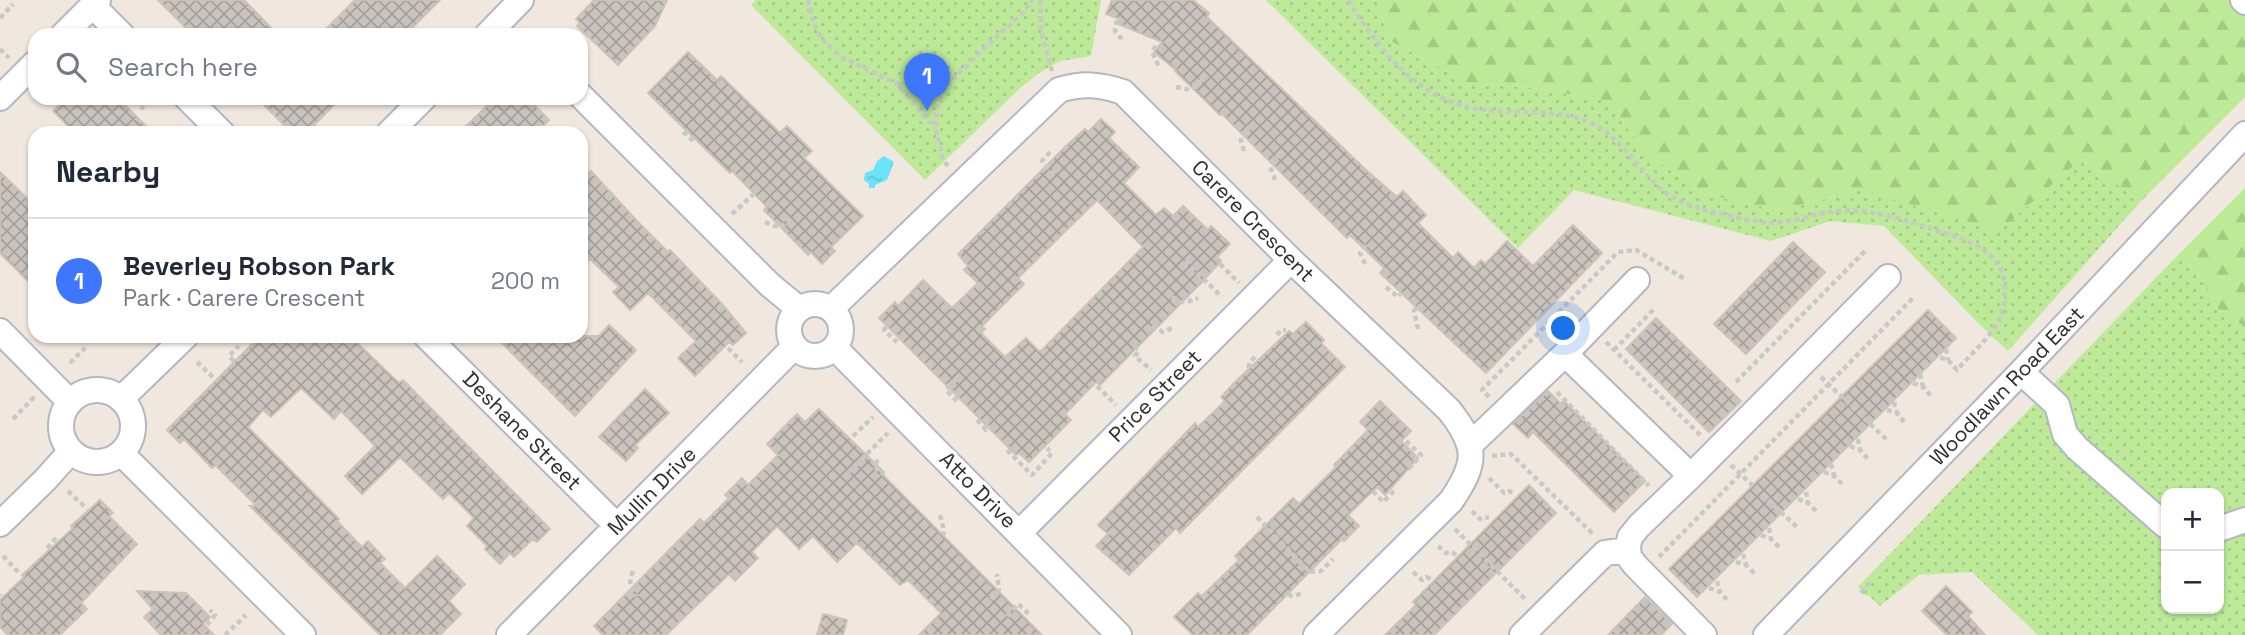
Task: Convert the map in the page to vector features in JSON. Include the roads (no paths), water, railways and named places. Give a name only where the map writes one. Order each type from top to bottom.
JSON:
[{"type":"street","points":[[505,28],[521,0]]},
{"type":"street","points":[[70,28],[95,3],[116,28]]},
{"type":"street","points":[[0,97],[28,70]]},
{"type":"street","name":"Carere Crescent","points":[[831,309],[1059,90],[1078,84],[1098,84],[1123,92],[1291,260],[1449,410],[1481,450]]},
{"type":"street","points":[[588,103],[770,285],[799,309]]},
{"type":"street","points":[[194,105],[215,126]]},
{"type":"street","points":[[396,126],[417,105]]},
{"type":"street","name":"Woodlawn Road East","points":[[1766,635],[2021,372],[2245,134]]},
{"type":"street","name":"Price Street","points":[[1020,532],[1291,260]]},
{"type":"street","points":[[1704,635],[1629,557],[1630,537],[1888,276]]},
{"type":"street","points":[[1316,635],[1451,501],[1465,480],[1470,462],[1541,377],[1637,280]]},
{"type":"street","points":[[814,304],[831,309],[841,323],[842,331],[835,348],[830,353],[815,357],[807,356],[794,347],[790,340],[789,323],[799,309],[814,304]]},
{"type":"street","points":[[0,331],[70,402]]},
{"type":"street","points":[[121,399],[179,343]]},
{"type":"street","name":"Deshane Street","points":[[433,343],[617,526]]},
{"type":"street","name":"Mullin Drive","points":[[509,635],[794,347]]},
{"type":"street","name":"Atto Drive","points":[[835,348],[1119,635]]},
{"type":"street","points":[[1565,354],[1691,476]]},
{"type":"street","points":[[2021,372],[2057,405],[2065,434],[2077,448],[2161,522]]},
{"type":"street","points":[[94,390],[109,392],[121,399],[130,411],[134,425],[131,440],[121,453],[110,460],[95,462],[82,459],[71,451],[61,426],[70,402],[81,394],[94,390]]},
{"type":"street","points":[[0,524],[71,451]]},
{"type":"street","points":[[121,453],[303,635]]},
{"type":"street","points":[[2224,527],[2245,520]]},
{"type":"street","points":[[1522,635],[1605,553],[1628,550]]},
{"type":"water","points":[[884,156],[894,162],[887,180],[875,185],[875,188],[869,188],[869,184],[864,180],[865,173],[873,170],[877,161]]},
{"type":"place","name":"Beverley Robson Park","points":[[927,111]]}]
